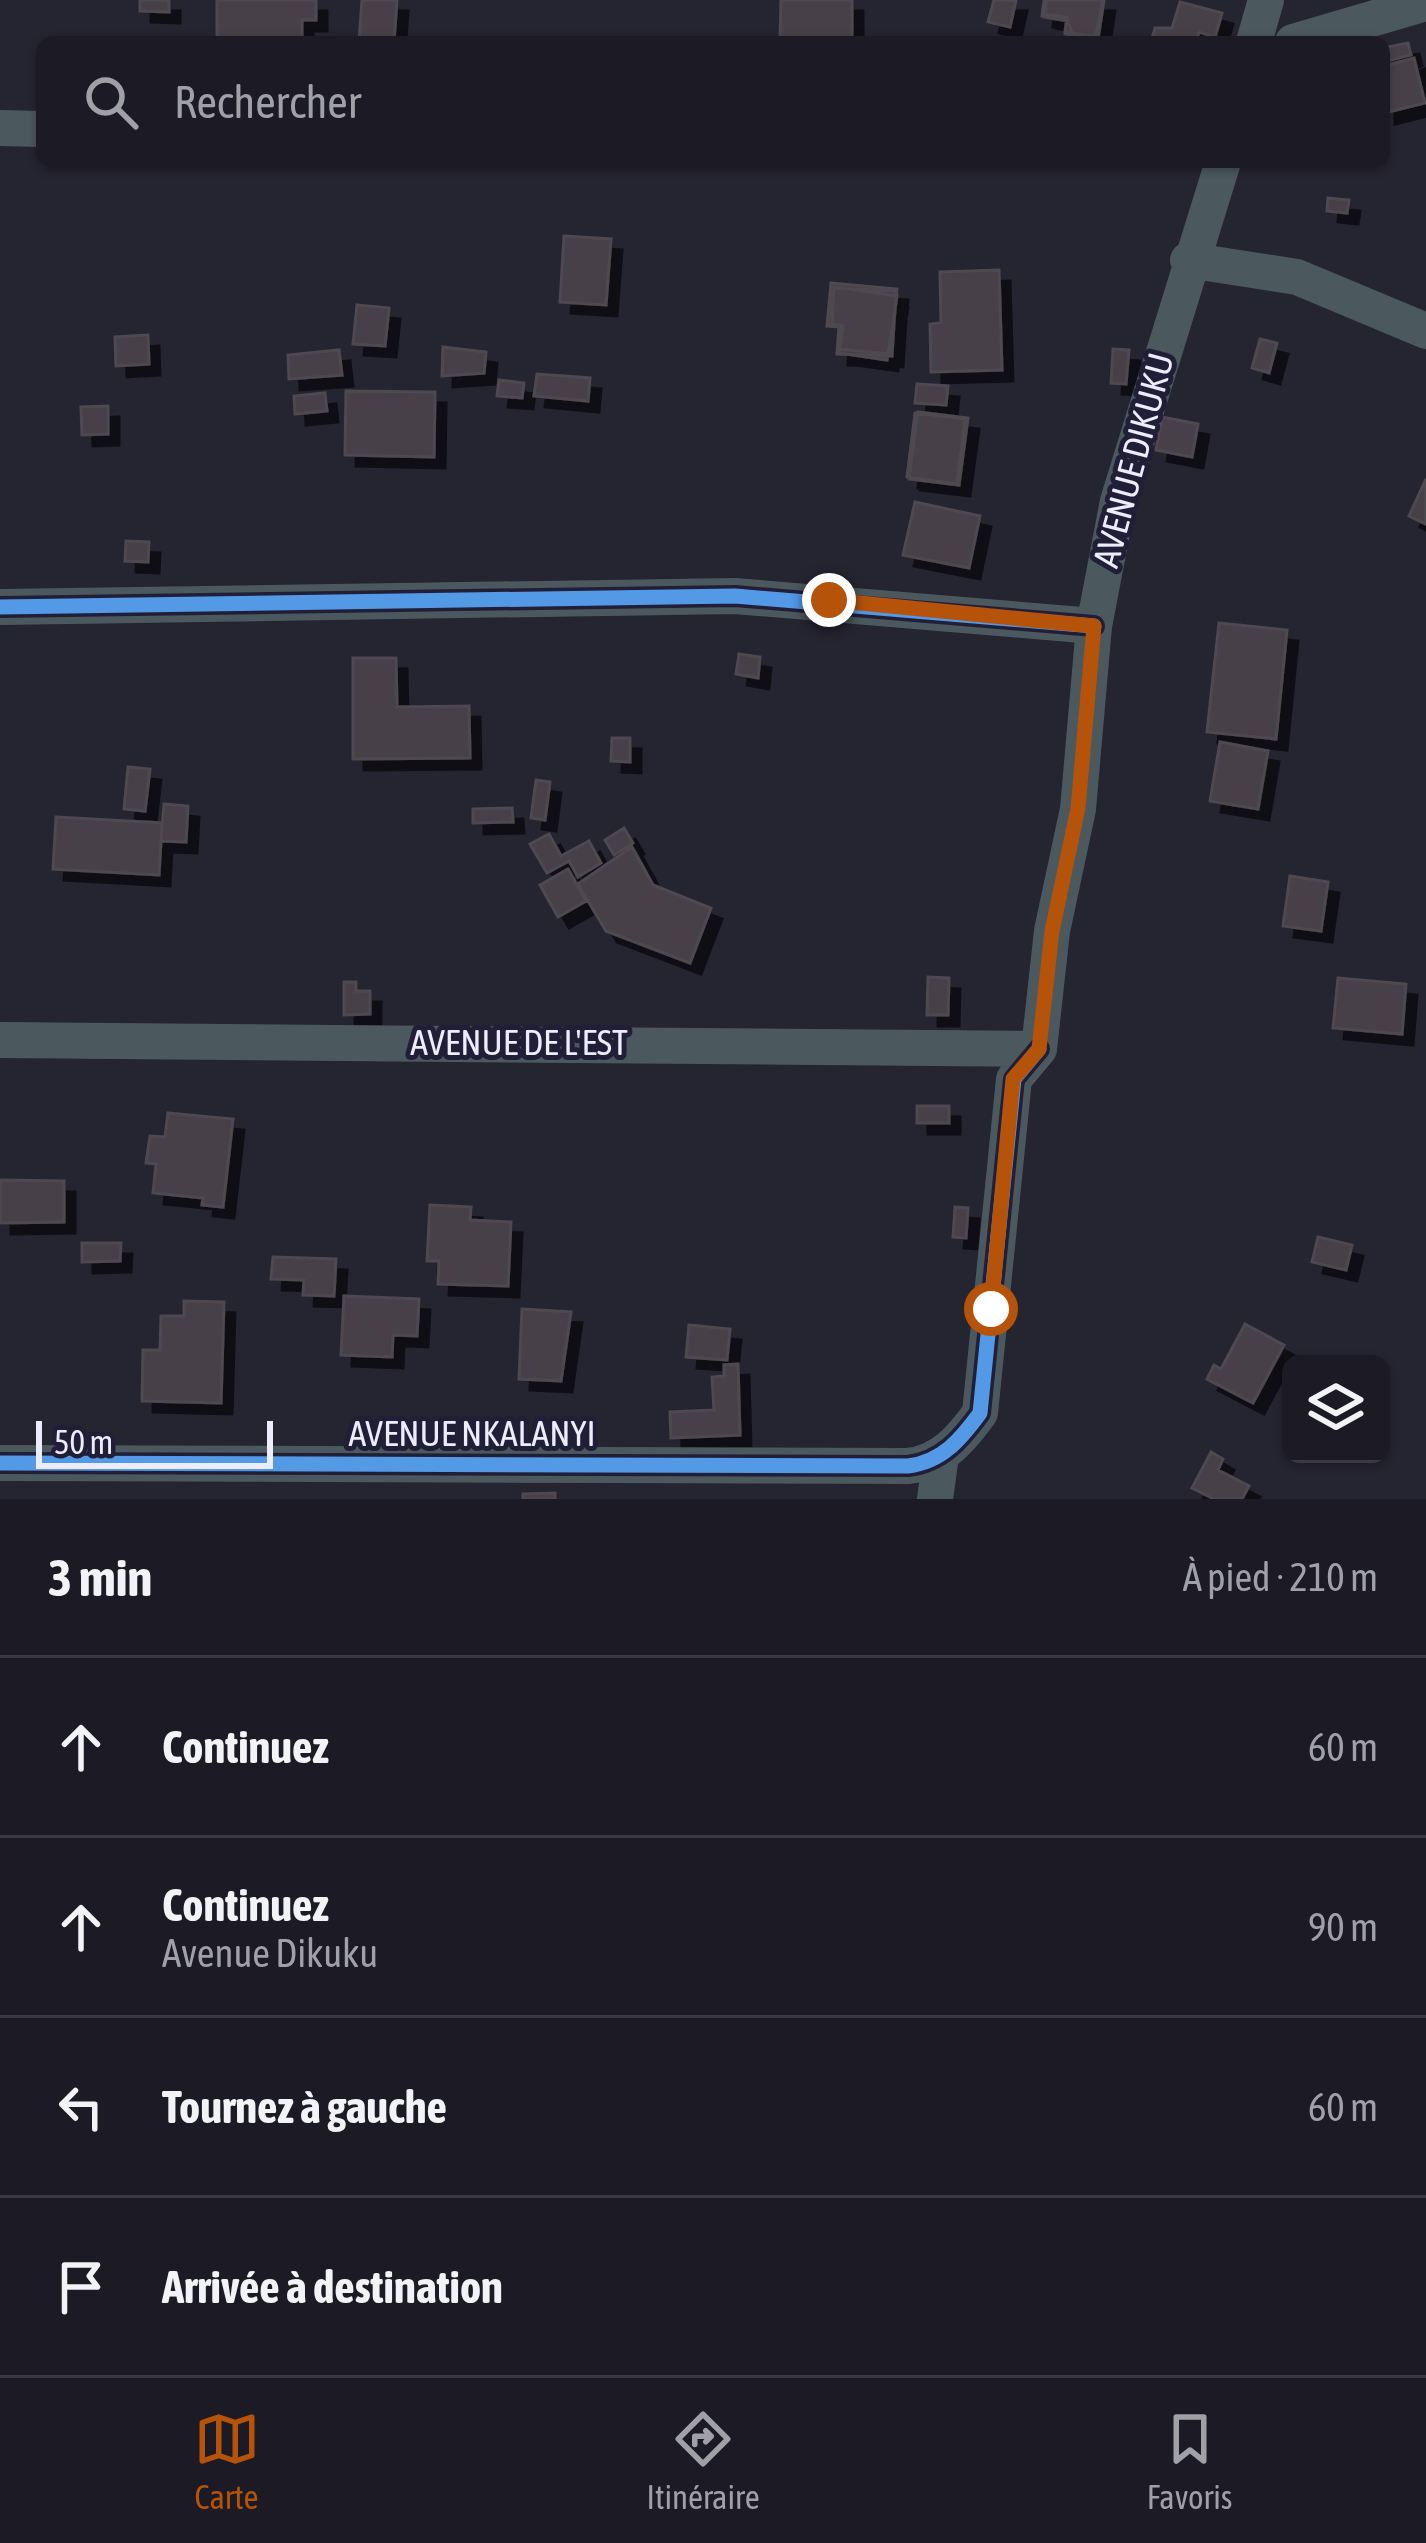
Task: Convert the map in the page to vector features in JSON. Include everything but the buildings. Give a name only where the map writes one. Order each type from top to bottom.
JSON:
[{"type":"street","points":[[1256,36],[1266,0]]},
{"type":"street","points":[[1313,36],[1426,3]]},
{"type":"street","points":[[0,128],[36,130]]},
{"type":"street","name":"AVENUE DIKUKU","points":[[1039,1049],[1049,951],[1078,808],[1094,626],[1135,432],[1220,168]]},
{"type":"street","points":[[1188,260],[1297,277],[1378,306],[1426,331]]},
{"type":"street","points":[[0,607],[735,596],[1094,626]]},
{"type":"street","name":"AVENUE DE L'EST","points":[[0,1040],[1039,1049]]},
{"type":"street","points":[[935,1499],[941,1455],[980,1413],[1013,1079],[1039,1049]]},
{"type":"street","name":"AVENUE NKALANYI","points":[[0,1463],[908,1466],[941,1455]]},
{"type":"cycle path","points":[[0,607],[735,596],[1094,626]]},
{"type":"cycle path","points":[[0,1463],[908,1466],[931,1460],[958,1440],[980,1413],[1014,1079],[1039,1049]]},
{"type":"route","points":[[829,600],[1094,626],[1078,808],[1052,931],[1039,1049],[1013,1079],[991,1309]]}]
